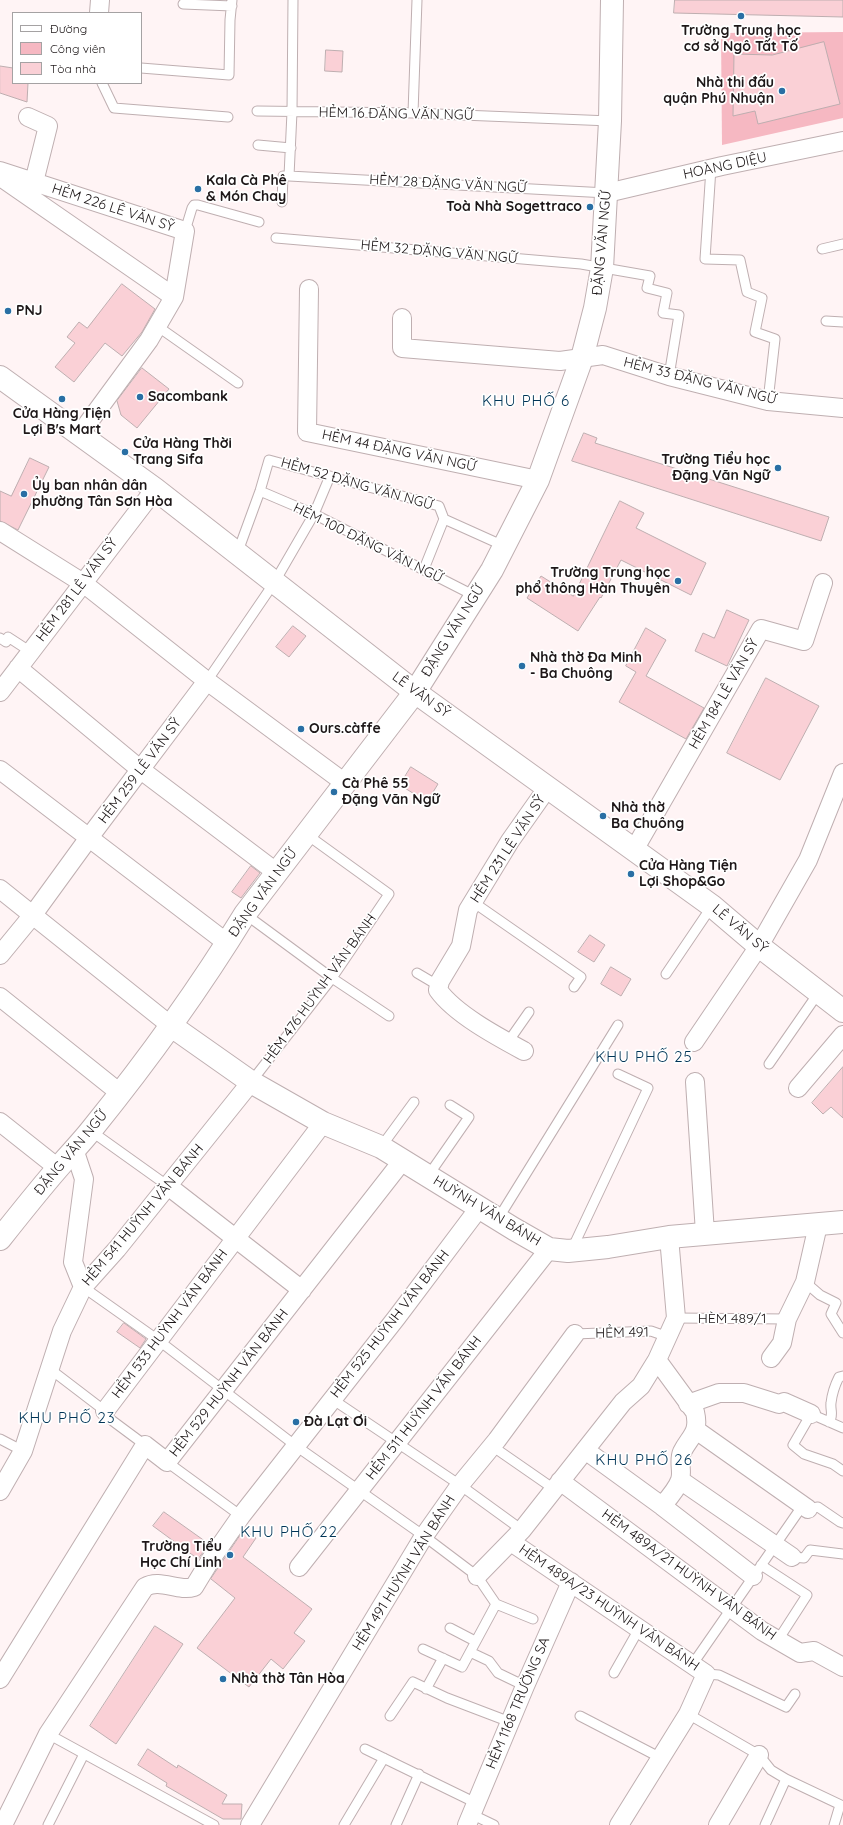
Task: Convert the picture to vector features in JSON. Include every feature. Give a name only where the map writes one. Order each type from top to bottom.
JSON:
[{"type":"street","points":[[99,12],[100,0]]},
{"type":"street","name":"ĐẶNG VĂN NGỮ","points":[[1,1235],[91,1130],[120,1093],[227,944],[245,914],[415,692],[475,596],[504,546],[538,480],[582,358],[595,308],[602,268],[610,121],[612,0]]},
{"type":"street","points":[[28,117],[48,126],[34,182]]},
{"type":"street","name":"HOÀNG DIỆU","points":[[607,192],[711,168],[843,141]]},
{"type":"street","name":"HẺM 226 LÊ VĂN SỸ","points":[[0,171],[185,231],[174,297],[149,340],[80,434]]},
{"type":"street","name":"HẺM 226 LÊ VĂN SỸ","points":[[0,176],[174,297]]},
{"type":"street","name":"HẺM 44 ĐẶNG VĂN NGỮ","points":[[309,289],[307,432],[538,480]]},
{"type":"street","name":"HẺM 33 ĐẶNG VĂN NGỮ","points":[[402,318],[402,348],[560,361],[603,355],[669,376],[768,401],[843,408]]},
{"type":"street","name":"LÊ VĂN SỸ","points":[[0,377],[155,489],[415,692],[712,906],[759,946],[843,1010]]},
{"type":"street","name":"HẺM 281 LÊ VĂN SỸ","points":[[0,692],[155,489]]},
{"type":"street","points":[[0,531],[83,583],[207,681],[345,783]]},
{"type":"street","name":"HẺM 184 LÊ VĂN SỸ","points":[[634,850],[761,629],[804,641],[823,583]]},
{"type":"street","points":[[18,668],[141,770],[276,872]]},
{"type":"street","name":"HẺM 259 LÊ VĂN SỸ","points":[[0,955],[32,916],[207,681]]},
{"type":"street","points":[[0,770],[88,839],[227,944]]},
{"type":"street","points":[[694,1042],[759,946],[808,860],[843,773]]},
{"type":"street","name":"HẺM 231 LÊ VĂN SỸ","points":[[439,986],[461,946],[468,910],[510,841],[548,787]]},
{"type":"street","points":[[0,889],[170,1025]]},
{"type":"street","points":[[439,986],[438,990],[444,998],[508,1042],[524,1051]]},
{"type":"street","points":[[0,997],[120,1093]]},
{"type":"street","name":"HUỲNH VĂN BÁNH","points":[[170,1025],[250,1082],[323,1123],[381,1147],[479,1208],[549,1249],[572,1250],[705,1233],[843,1222]]},
{"type":"street","points":[[798,1088],[843,1035]]},
{"type":"street","name":"HẺM 541 HUỲNH VĂN BÁNH","points":[[0,1491],[23,1451],[62,1331],[83,1287],[117,1249],[250,1082]]},
{"type":"street","points":[[695,1082],[705,1233]]},
{"type":"street","points":[[0,1122],[58,1168]]},
{"type":"street","name":"HẺM 533 HUỲNH VĂN BÁNH","points":[[105,1411],[323,1123]]},
{"type":"street","points":[[74,1149],[84,1179],[73,1262],[83,1287]]},
{"type":"street","name":"HẺM 529 HUỲNH VĂN BÁNH","points":[[145,1445],[167,1462],[403,1160]]},
{"type":"street","name":"HẺM 533 HUỲNH VĂN BÁNH","points":[[168,1186],[236,1238]]},
{"type":"street","name":"HẺM 525 HUỲNH VĂN BÁNH","points":[[3,1825],[48,1734],[145,1587],[155,1583],[176,1588],[187,1589],[194,1587],[211,1559],[241,1516],[397,1317],[479,1208]]},
{"type":"street","points":[[771,1358],[782,1343],[788,1319],[805,1282],[818,1225]]},
{"type":"street","points":[[476,1576],[517,1536],[623,1402],[642,1386],[657,1360],[676,1318],[669,1237]]},
{"type":"street","points":[[236,1238],[302,1290]]},
{"type":"street","name":"HẺM 511 HUỲNH VĂN BÁNH","points":[[299,1567],[549,1249]]},
{"type":"street","name":"HẺM 491 HUỲNH VĂN BÁNH","points":[[250,1825],[424,1536],[460,1485],[492,1446],[575,1334]]},
{"type":"street","points":[[657,1360],[695,1412],[697,1421],[696,1430],[682,1453],[680,1480],[662,1506]]},
{"type":"street","points":[[688,1404],[719,1393],[744,1393],[779,1404],[784,1402],[811,1414]]},
{"type":"street","points":[[696,1430],[805,1507]]},
{"type":"street","points":[[0,1679],[145,1445]]},
{"type":"street","points":[[585,1450],[662,1506],[757,1571]]},
{"type":"street","points":[[680,1480],[792,1557]]},
{"type":"street","name":"HẺM 489A/21 HUỲNH VĂN BÁNH","points":[[557,1485],[762,1631],[800,1653],[814,1651],[843,1667]]},
{"type":"street","name":"HẺM 489A/23 HUỲNH VĂN BÁNH","points":[[517,1536],[571,1582],[699,1669]]},
{"type":"street","name":"HẺM 1168 TRƯỜNG SA","points":[[471,1814],[571,1582]]},
{"type":"street","points":[[619,1825],[688,1714],[699,1669]]},
{"type":"street","points":[[718,1825],[759,1755]]},
{"type":"lane","points":[[282,202],[283,176],[289,176],[292,112],[293,0]]},
{"type":"lane","points":[[413,113],[417,0]]},
{"type":"lane","points":[[142,68],[230,75],[232,3],[183,4]]},
{"type":"lane","points":[[102,84],[114,108],[228,117]]},
{"type":"lane","name":"HẺM 16 ĐẶNG VĂN NGỮ","points":[[257,111],[413,113],[610,121]]},
{"type":"lane","points":[[258,145],[290,148]]},
{"type":"lane","points":[[711,168],[705,258],[740,260],[747,292],[762,298],[755,332],[775,339],[768,401]]},
{"type":"lane","name":"HẺM 28 ĐẶNG VĂN NGỮ","points":[[289,176],[607,192]]},
{"type":"lane","points":[[185,231],[190,211],[194,205],[203,206],[259,222]]},
{"type":"lane","name":"HẺM 32 ĐẶNG VĂN NGỮ","points":[[276,238],[581,264],[650,276],[647,288],[667,293],[663,313],[679,315],[669,376]]},
{"type":"lane","points":[[822,249],[843,244]]},
{"type":"lane","points":[[826,321],[843,322]]},
{"type":"lane","points":[[157,326],[238,383]]},
{"type":"lane","name":"HẺM 52 ĐẶNG VĂN NGỮ","points":[[260,491],[269,460],[439,506],[444,519],[504,546]]},
{"type":"lane","name":"HẺM 259 LÊ VĂN SỸ","points":[[207,681],[274,583],[314,514],[330,476]]},
{"type":"lane","points":[[237,554],[260,491]]},
{"type":"lane","name":"HẺM 100 ĐẶNG VĂN NGỮ","points":[[260,491],[314,514],[475,596]]},
{"type":"lane","points":[[424,569],[444,519]]},
{"type":"lane","points":[[0,638],[6,642],[8,638],[31,652]]},
{"type":"lane","name":"HẺM 476 HUỲNH VĂN BÁNH","points":[[250,1082],[332,978],[389,894],[306,834]]},
{"type":"lane","points":[[473,902],[581,977],[574,987]]},
{"type":"lane","points":[[666,974],[712,906]]},
{"type":"lane","points":[[245,914],[332,978],[389,1016]]},
{"type":"lane","points":[[417,973],[439,986]]},
{"type":"lane","points":[[769,1064],[820,991]]},
{"type":"lane","points":[[508,1042],[529,1012]]},
{"type":"lane","points":[[498,1219],[618,1025]]},
{"type":"lane","points":[[572,1250],[648,1088],[618,1074]]},
{"type":"lane","points":[[381,1147],[414,1102]]},
{"type":"lane","points":[[428,1176],[469,1118],[450,1105]]},
{"type":"lane","points":[[91,1130],[168,1186]]},
{"type":"lane","points":[[805,1282],[820,1296],[836,1303],[831,1314],[843,1333]]},
{"type":"lane","points":[[83,1287],[158,1340],[296,1446],[424,1536],[476,1576],[496,1604],[533,1618]]},
{"type":"lane","name":"HÈM 489/1","points":[[676,1318],[788,1319]]},
{"type":"lane","name":"HẺM 491","points":[[575,1334],[652,1331],[668,1337]]},
{"type":"lane","points":[[50,1369],[105,1411],[106,1416],[145,1445]]},
{"type":"lane","points":[[829,1422],[832,1415],[831,1405],[835,1386],[839,1377],[843,1376]]},
{"type":"lane","points":[[332,1399],[460,1485],[517,1536]]},
{"type":"lane","points":[[843,1428],[811,1414],[793,1445],[804,1454],[833,1464],[843,1470]]},
{"type":"lane","points":[[0,1439],[23,1451]]},
{"type":"lane","points":[[492,1446],[557,1485]]},
{"type":"lane","points":[[167,1462],[241,1516]]},
{"type":"lane","points":[[795,1694],[786,1707],[719,1675],[699,1669],[731,1608],[775,1545],[805,1507],[818,1507],[843,1523]]},
{"type":"lane","points":[[792,1557],[804,1558],[810,1550],[843,1554]]},
{"type":"lane","points":[[757,1571],[807,1595],[778,1640]]},
{"type":"lane","points":[[423,1649],[462,1667],[496,1604]]},
{"type":"lane","points":[[450,1628],[476,1641]]},
{"type":"lane","points":[[614,1673],[639,1629]]},
{"type":"lane","points":[[470,1652],[489,1661],[498,1673],[525,1686]]},
{"type":"lane","points":[[426,1689],[443,1658]]},
{"type":"lane","points":[[390,1716],[413,1682],[426,1689],[510,1722]]},
{"type":"lane","points":[[688,1714],[759,1755],[771,1770],[786,1779],[842,1806],[834,1825]]},
{"type":"lane","points":[[580,1716],[661,1758]]},
{"type":"lane","points":[[48,1734],[214,1825]]},
{"type":"lane","points":[[365,1749],[419,1774],[471,1814],[494,1825]]},
{"type":"lane","points":[[48,1825],[84,1754]]},
{"type":"lane","points":[[344,1825],[384,1758]]},
{"type":"lane","points":[[396,1825],[419,1774]]},
{"type":"lane","points":[[765,1825],[786,1779]]},
{"type":"green space","name":"Nhà thi đấu quận Phú Nhuận","points":[[843,32],[843,118],[722,145],[721,33]]},
{"type":"building","points":[[675,0],[843,0],[843,17],[674,13]]},
{"type":"building","points":[[824,42],[840,104],[758,124],[755,111],[733,116],[734,54],[772,55]]},
{"type":"building","points":[[326,50],[343,51],[342,72],[325,71]]},
{"type":"building","points":[[0,66],[12,68],[12,84],[28,84],[27,102],[0,93]]},
{"type":"building","points":[[122,284],[155,309],[142,332],[122,356],[105,343],[74,382],[55,367],[75,343],[67,337],[79,322],[87,328]]},
{"type":"building","name":"Sacombank","points":[[142,368],[169,389],[137,428],[121,415],[117,401]]},
{"type":"building","points":[[584,433],[597,438],[595,443],[829,517],[821,541],[572,461]]},
{"type":"building","name":"Ủy ban nhân dân phường Tân Sơn Hòa","points":[[30,458],[49,467],[18,530],[0,521],[0,491],[11,496]]},
{"type":"building","points":[[620,501],[644,513],[636,528],[706,563],[691,595],[621,560],[601,598],[600,597],[578,631],[527,598],[541,576],[573,596]]},
{"type":"building","points":[[727,610],[749,620],[727,666],[695,651],[703,633],[714,638]]},
{"type":"building","points":[[293,626],[306,636],[289,657],[276,647]]},
{"type":"building","points":[[646,628],[666,640],[646,676],[704,708],[686,739],[619,702],[636,672],[626,666]]},
{"type":"building","points":[[766,678],[819,706],[780,780],[727,753]]},
{"type":"building","points":[[411,767],[438,784],[427,802],[400,785]]},
{"type":"building","points":[[251,866],[260,873],[241,898],[232,892]]},
{"type":"building","points":[[590,935],[605,945],[594,962],[578,952]]},
{"type":"building","points":[[611,967],[631,979],[621,996],[601,984]]},
{"type":"building","points":[[843,1067],[843,1118],[831,1107],[823,1114],[812,1103]]},
{"type":"building","points":[[124,1323],[146,1339],[140,1348],[117,1332]]},
{"type":"building","points":[[164,1512],[209,1544],[198,1559],[153,1526]]},
{"type":"building","points":[[244,1530],[256,1538],[243,1557],[312,1609],[294,1633],[305,1641],[283,1669],[271,1659],[249,1687],[197,1648],[235,1598],[211,1579]]},
{"type":"building","points":[[155,1626],[183,1644],[116,1744],[90,1726]]},
{"type":"building","points":[[148,1749],[177,1768],[178,1765],[227,1795],[222,1804],[242,1804],[241,1819],[223,1819],[166,1786],[167,1783],[138,1765]]},
{"type":"place","name":"Trường Trung học cơ sở Ngô Tất Tố","points":[[741,16]]},
{"type":"place","name":"Nhà thi đấu quận Phú Nhuận","points":[[782,91]]},
{"type":"place","name":"Kala Cà Phê & Món Chay","points":[[198,189]]},
{"type":"place","name":"Toà Nhà Sogettraco","points":[[590,207]]},
{"type":"place","name":"PNJ","points":[[8,311]]},
{"type":"place","name":"Sacombank","points":[[140,397]]},
{"type":"place","name":"Cửa Hàng Tiện Lợi B's Mart","points":[[62,399]]},
{"type":"place","name":"Cửa Hàng Thời Trang Sifa","points":[[125,452]]},
{"type":"place","name":"Trường Tiểu học Đặng Văn Ngữ","points":[[778,468]]},
{"type":"place","name":"Ủy ban nhân dân phường Tân Sơn Hòa","points":[[24,494]]},
{"type":"place","name":"Trường Trung học phổ thông Hàn Thuyên","points":[[678,581]]},
{"type":"place","name":"Nhà thờ Đa Minh - Ba Chuông","points":[[522,666]]},
{"type":"place","name":"Ours.càffe","points":[[301,729]]},
{"type":"place","name":"Cà Phê 55 Đặng Văn Ngữ","points":[[334,792]]},
{"type":"place","name":"Nhà thờ Ba Chuông","points":[[603,816]]},
{"type":"place","name":"Cửa Hàng Tiện Lợi Shop&Go","points":[[631,874]]},
{"type":"place","name":"Đà Lạt Ơi","points":[[296,1422]]},
{"type":"place","name":"Trường Tiểu Học Chí Linh","points":[[230,1555]]},
{"type":"place","name":"Nhà thờ Tân Hòa","points":[[223,1679]]},
{"type":"district","name":"KHU PHỐ 6","points":[[526,401]]},
{"type":"district","name":"KHU PHỐ 25","points":[[644,1057]]},
{"type":"district","name":"KHU PHỐ 23","points":[[67,1418]]},
{"type":"district","name":"KHU PHỐ 26","points":[[644,1460]]},
{"type":"district","name":"KHU PHỐ 22","points":[[289,1532]]}]
